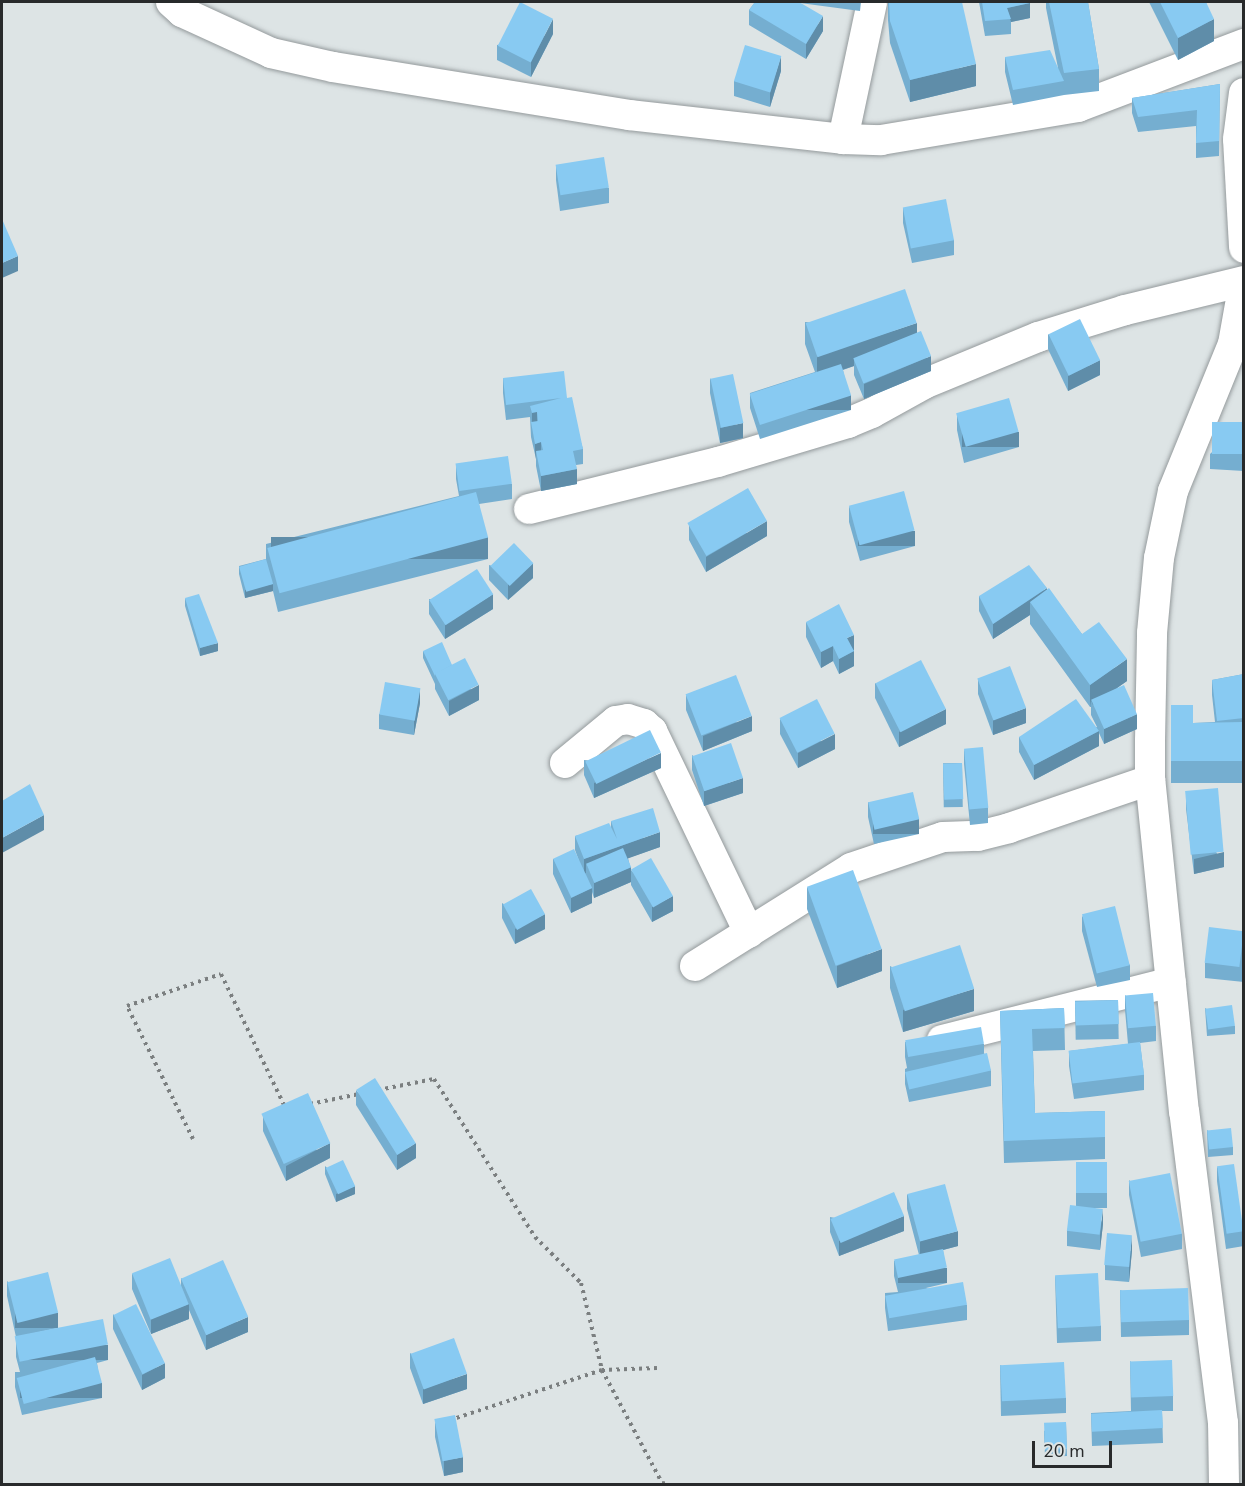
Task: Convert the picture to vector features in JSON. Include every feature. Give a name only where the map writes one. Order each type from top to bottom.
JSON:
[{"type":"street","points":[[171,2],[182,12],[271,53],[333,67],[629,115],[843,140],[881,140],[1078,107],[1244,44]]},
{"type":"street","points":[[843,140],[872,2]]},
{"type":"street","points":[[1244,93],[1238,139],[1244,248]]},
{"type":"street","points":[[529,509],[718,462],[848,423],[924,384],[1038,337],[1125,310],[1244,282],[1233,344],[1173,491],[1159,558],[1152,633],[1150,780],[1184,1112],[1223,1423],[1224,1485]]},
{"type":"street","points":[[565,763],[616,721],[628,719],[644,724],[652,731],[749,933]]},
{"type":"street","points":[[695,966],[850,868],[943,837],[978,836],[1009,828],[1150,780]]},
{"type":"street","points":[[913,1047],[1172,982]]},
{"type":"path","points":[[193,1139],[127,1006],[221,974],[286,1109],[297,1107]]},
{"type":"path","points":[[377,1091],[434,1079],[535,1237],[581,1283],[602,1370],[662,1483],[669,1485]]},
{"type":"path","points":[[309,1105],[366,1093]]},
{"type":"path","points":[[443,1422],[602,1370],[657,1368]]},
{"type":"building","points":[[520,2],[553,19],[531,62],[498,46]]},
{"type":"building","points":[[755,2],[799,2],[823,16],[806,44],[749,10]]},
{"type":"building","points":[[889,2],[962,2],[976,64],[910,80],[890,21]]},
{"type":"building","points":[[982,2],[1030,3],[1007,8],[1011,19],[985,21]]},
{"type":"building","points":[[1049,2],[1088,2],[1099,69],[1064,73]]},
{"type":"building","points":[[1160,2],[1206,2],[1214,19],[1178,38]]},
{"type":"building","points":[[745,45],[781,56],[770,92],[734,81]]},
{"type":"building","points":[[1050,50],[1064,81],[1013,90],[1005,57]]},
{"type":"building","points":[[1220,84],[1219,141],[1196,143],[1197,110],[1138,117],[1132,98]]},
{"type":"building","points":[[604,157],[609,188],[560,195],[556,165]]},
{"type":"building","points":[[946,199],[954,240],[911,249],[903,207]]},
{"type":"building","points":[[2,219],[18,256],[2,263]]},
{"type":"building","points":[[905,289],[917,323],[817,357],[806,323]]},
{"type":"building","points":[[1080,319],[1100,360],[1069,376],[1049,334]]},
{"type":"building","points":[[921,331],[931,356],[863,383],[853,358]]},
{"type":"building","points":[[841,364],[851,395],[760,425],[750,394]]},
{"type":"building","points":[[564,371],[567,398],[572,397],[583,449],[573,451],[577,469],[541,476],[536,451],[543,450],[541,442],[535,444],[531,422],[538,421],[537,412],[532,413],[530,406],[561,398],[506,405],[503,378]]},
{"type":"building","points":[[733,374],[743,423],[721,428],[711,379]]},
{"type":"building","points":[[1009,398],[1019,432],[966,447],[956,413]]},
{"type":"building","points":[[1212,422],[1244,422],[1244,454],[1212,454]]},
{"type":"building","points":[[508,456],[512,484],[459,491],[456,463]]},
{"type":"building","points":[[748,488],[767,521],[706,556],[687,523]]},
{"type":"building","points":[[904,491],[915,531],[860,545],[849,506]]},
{"type":"building","points":[[476,492],[488,537],[280,593],[267,548]]},
{"type":"building","points":[[514,543],[533,563],[510,586],[490,566]]},
{"type":"building","points":[[266,559],[273,584],[246,592],[239,567]]},
{"type":"building","points":[[1029,565],[1047,588],[993,624],[979,596]]},
{"type":"building","points":[[477,569],[493,594],[446,625],[429,600]]},
{"type":"building","points":[[1049,588],[1082,634],[1099,622],[1127,659],[1090,685],[1030,602]]},
{"type":"building","points":[[199,594],[218,643],[200,648],[185,598]]},
{"type":"building","points":[[839,604],[854,635],[847,638],[854,651],[839,659],[833,646],[821,652],[806,622]]},
{"type":"building","points":[[442,642],[452,665],[435,676],[423,651]]},
{"type":"building","points":[[465,658],[479,685],[448,700],[435,673]]},
{"type":"building","points":[[921,660],[946,709],[901,732],[876,683]]},
{"type":"building","points":[[1010,666],[1026,708],[993,721],[977,679]]},
{"type":"building","points":[[1244,674],[1244,718],[1217,721],[1212,680]]},
{"type":"building","points":[[736,675],[752,716],[701,735],[686,694]]},
{"type":"building","points":[[385,682],[420,688],[415,721],[379,714]]},
{"type":"building","points":[[1124,685],[1137,714],[1104,729],[1091,700]]},
{"type":"building","points":[[817,699],[835,734],[797,753],[780,718]]},
{"type":"building","points":[[1076,699],[1099,731],[1034,765],[1019,737]]},
{"type":"building","points":[[1171,705],[1193,705],[1193,723],[1242,722],[1243,761],[1171,761]]},
{"type":"building","points":[[650,730],[661,752],[596,784],[585,762]]},
{"type":"building","points":[[731,743],[743,778],[704,791],[692,756]]},
{"type":"building","points":[[983,747],[988,808],[969,809],[964,749]]},
{"type":"building","points":[[962,763],[963,799],[944,800],[943,764]]},
{"type":"building","points":[[30,784],[44,815],[2,838],[2,801]]},
{"type":"building","points":[[1218,788],[1224,852],[1191,855],[1185,791]]},
{"type":"building","points":[[913,792],[919,819],[874,830],[868,802]]},
{"type":"building","points":[[653,808],[660,832],[584,859],[575,836],[609,823],[617,839],[611,821]]},
{"type":"building","points":[[623,848],[631,867],[594,883],[586,864]]},
{"type":"building","points":[[574,849],[592,888],[571,898],[553,859]]},
{"type":"building","points":[[651,858],[673,896],[653,908],[631,870]]},
{"type":"building","points":[[853,870],[882,949],[836,966],[807,887]]},
{"type":"building","points":[[531,889],[545,914],[517,930],[503,905]]},
{"type":"building","points":[[1115,906],[1130,965],[1097,973],[1082,914]]},
{"type":"building","points":[[1209,927],[1244,931],[1239,967],[1205,963]]},
{"type":"building","points":[[960,945],[974,989],[905,1011],[891,968]]},
{"type":"building","points":[[1153,993],[1156,1026],[1128,1028],[1125,995]]},
{"type":"building","points":[[1118,1000],[1119,1024],[1076,1025],[1075,1002]]},
{"type":"building","points":[[1232,1005],[1235,1026],[1208,1030],[1205,1009]]},
{"type":"building","points":[[1064,1008],[1065,1028],[1032,1029],[1035,1113],[1105,1111],[1105,1137],[1004,1141],[1000,1011]]},
{"type":"building","points":[[981,1027],[984,1044],[908,1057],[905,1040]]},
{"type":"building","points":[[1140,1042],[1144,1075],[1073,1084],[1069,1051]]},
{"type":"building","points":[[987,1053],[991,1071],[909,1089],[905,1072]]},
{"type":"building","points":[[375,1078],[416,1143],[397,1155],[356,1090]]},
{"type":"building","points":[[308,1093],[330,1143],[284,1164],[261,1114]]},
{"type":"building","points":[[1231,1128],[1233,1147],[1209,1149],[1207,1131]]},
{"type":"building","points":[[343,1160],[355,1186],[338,1194],[326,1168]]},
{"type":"building","points":[[1076,1162],[1107,1162],[1107,1193],[1076,1193]]},
{"type":"building","points":[[1234,1164],[1243,1231],[1227,1234],[1217,1166]]},
{"type":"building","points":[[1170,1173],[1182,1234],[1141,1242],[1129,1181]]},
{"type":"building","points":[[945,1184],[958,1231],[920,1241],[907,1194]]},
{"type":"building","points":[[894,1192],[904,1216],[841,1243],[830,1219]]},
{"type":"building","points":[[1070,1205],[1103,1209],[1100,1235],[1067,1231]]},
{"type":"building","points":[[1107,1233],[1132,1235],[1129,1267],[1104,1265]]},
{"type":"building","points":[[943,1249],[947,1268],[898,1278],[894,1259]]},
{"type":"building","points":[[170,1258],[189,1304],[151,1320],[132,1273]]},
{"type":"building","points":[[223,1260],[248,1317],[206,1335],[181,1279]]},
{"type":"building","points":[[48,1272],[58,1313],[17,1323],[7,1282]]},
{"type":"building","points":[[1098,1273],[1101,1326],[1058,1328],[1055,1275]]},
{"type":"building","points":[[963,1282],[967,1305],[889,1318],[885,1296]]},
{"type":"building","points":[[1188,1288],[1189,1320],[1121,1322],[1120,1290]]},
{"type":"building","points":[[136,1304],[165,1363],[142,1374],[114,1315]]},
{"type":"building","points":[[103,1319],[108,1345],[20,1362],[15,1336]]},
{"type":"building","points":[[454,1338],[467,1374],[424,1389],[411,1354]]},
{"type":"building","points":[[95,1357],[102,1383],[24,1404],[17,1378]]},
{"type":"building","points":[[1172,1360],[1173,1396],[1131,1397],[1130,1361]]},
{"type":"building","points":[[1064,1362],[1066,1398],[1002,1401],[1000,1365]]},
{"type":"building","points":[[1162,1410],[1163,1428],[1092,1432],[1091,1414]]},
{"type":"building","points":[[455,1415],[463,1457],[443,1461],[434,1419]]},
{"type":"building","points":[[1066,1422],[1067,1449],[1045,1450],[1044,1423]]}]
